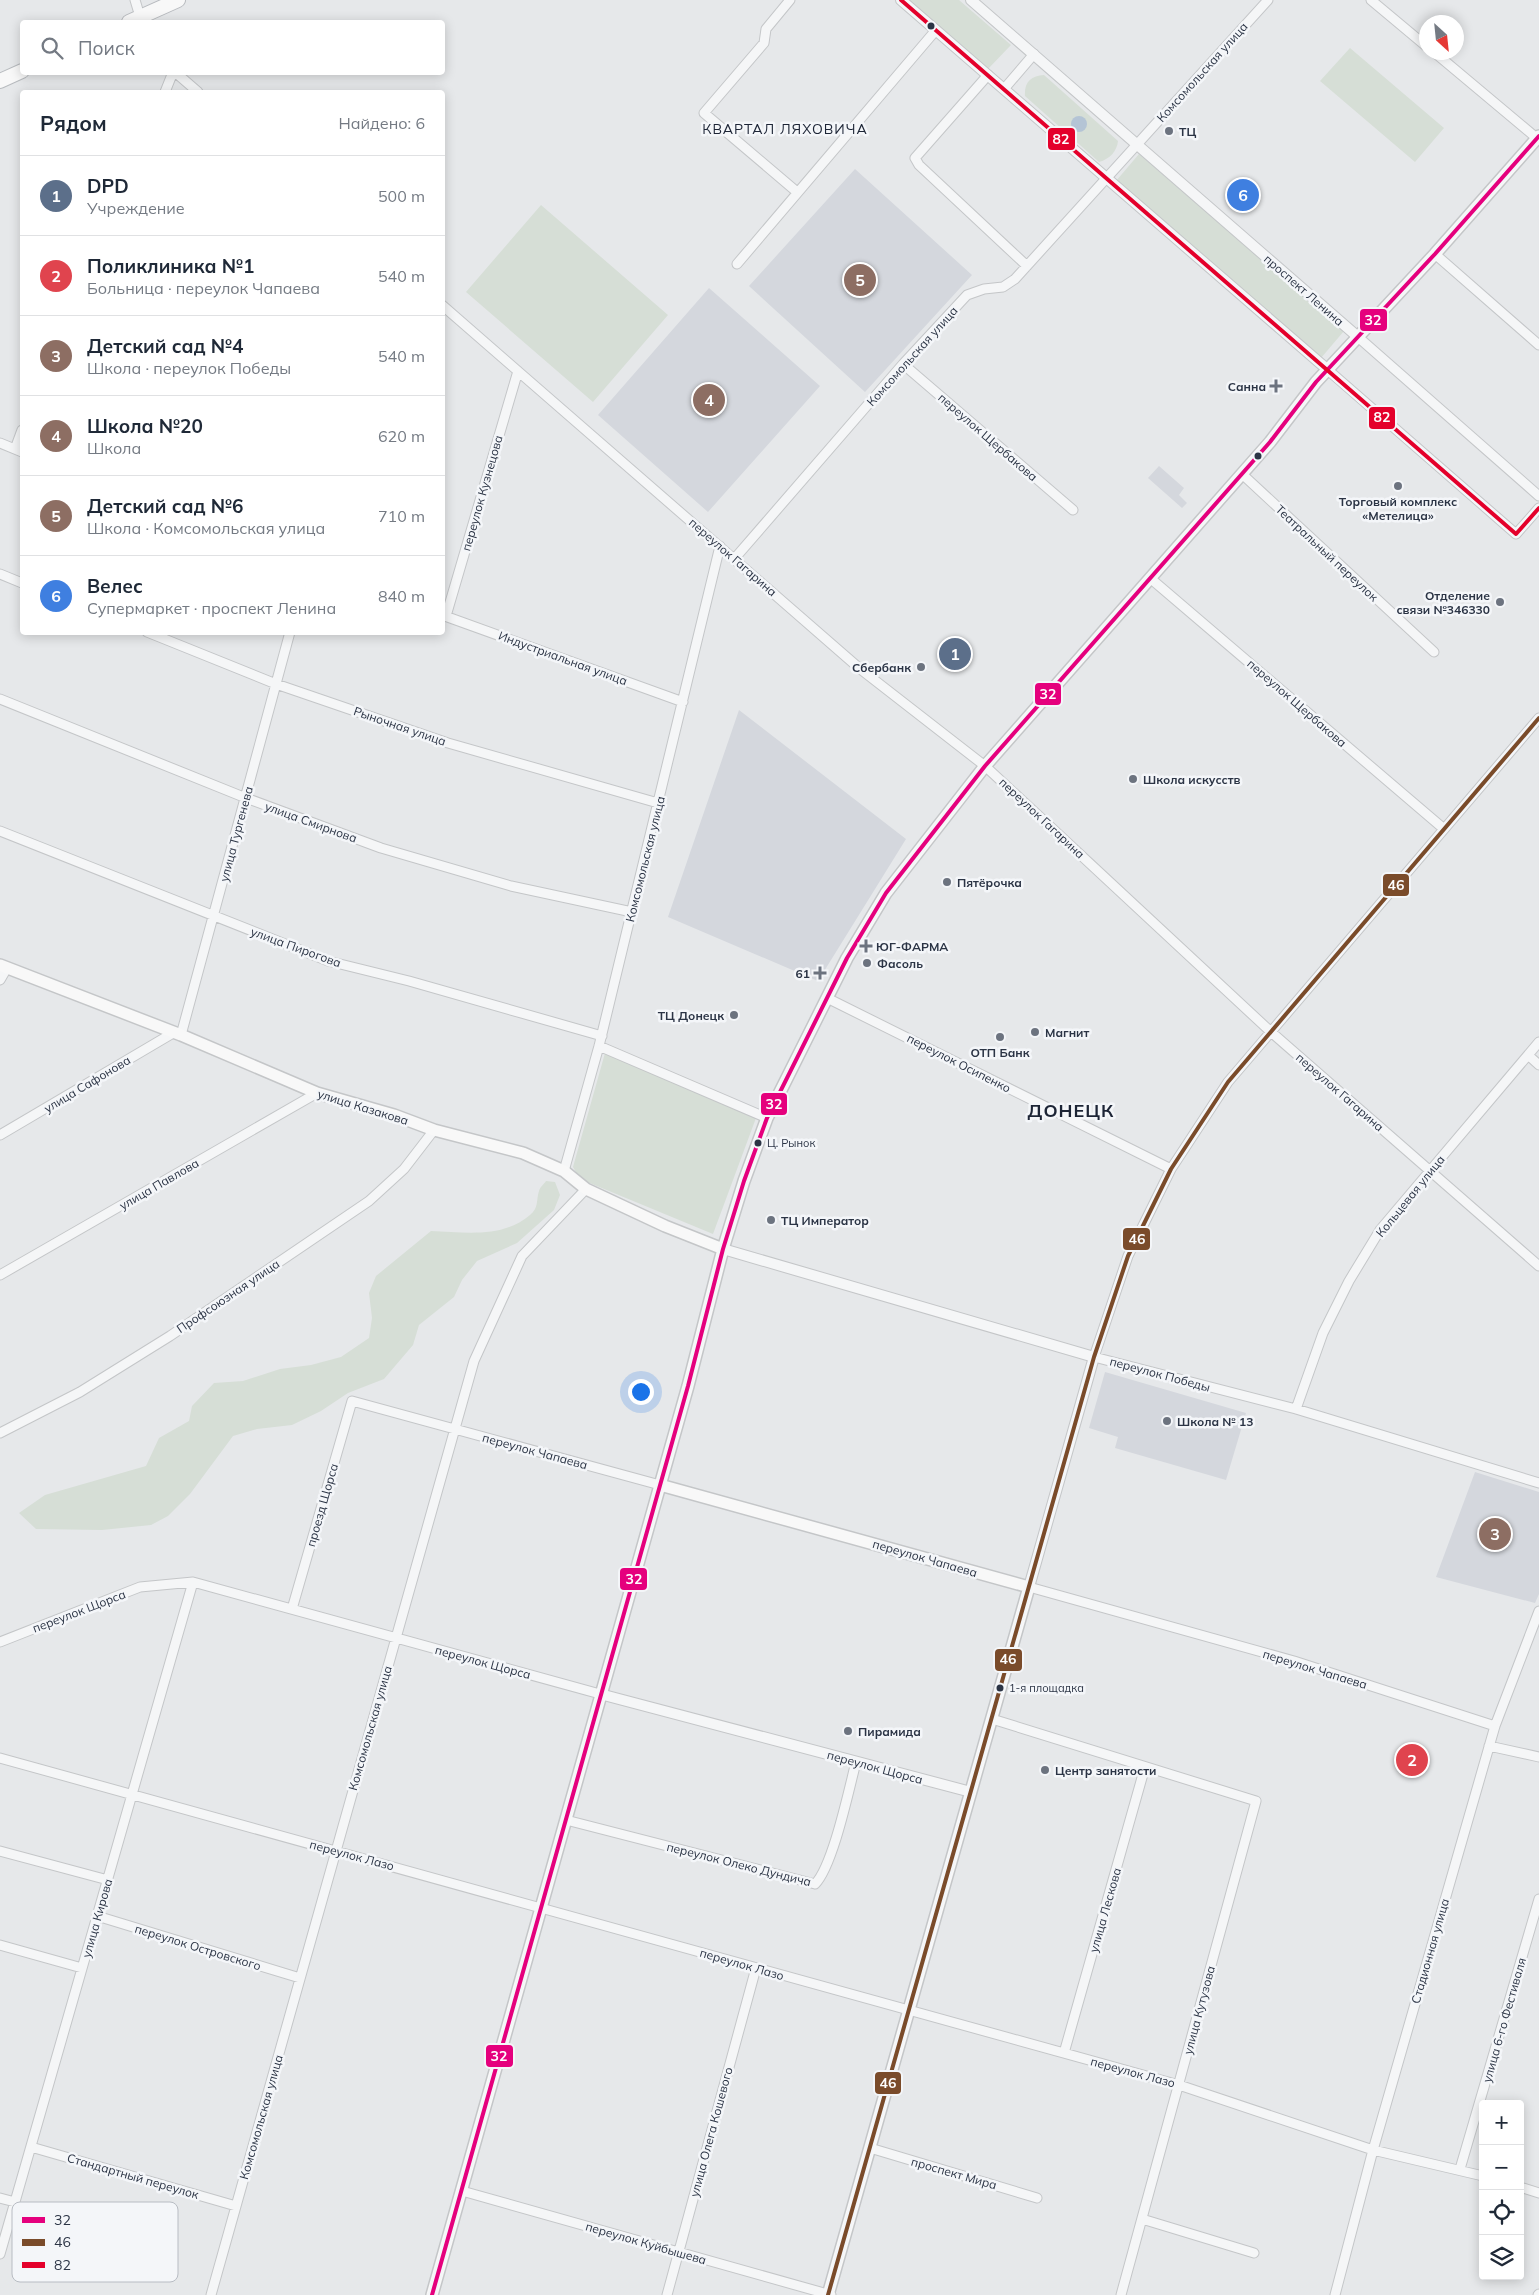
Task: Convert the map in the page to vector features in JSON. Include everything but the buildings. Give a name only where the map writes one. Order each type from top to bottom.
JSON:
[{"type":"highway","points":[[139,20],[178,0]]},
{"type":"highway","points":[[0,81],[20,72]]},
{"type":"main road","points":[[432,2295],[688,1386],[723,1249],[744,1181],[767,1118],[847,958],[886,893],[985,766],[1242,474],[1328,370],[1538,138]]},
{"type":"main road","name":"улица Казакова","points":[[4,966],[177,1034],[318,1093],[394,1115],[434,1130],[522,1153],[564,1171],[586,1189],[665,1226],[723,1249]]},
{"type":"main road","name":"переулок Чапаева","points":[[660,1485],[1029,1587]]},
{"type":"main road","points":[[829,2295],[1029,1587]]},
{"type":"street","points":[[135,0],[137,20]]},
{"type":"street","points":[[790,0],[766,29],[764,43],[704,112],[797,192]]},
{"type":"street","points":[[901,0],[1516,534],[1539,508]]},
{"type":"street","name":"проспект Ленина","points":[[971,0],[1539,496]]},
{"type":"street","name":"Комсомольская улица","points":[[1137,144],[1268,0]]},
{"type":"street","points":[[1371,0],[1419,40]]},
{"type":"street","points":[[737,264],[936,30]]},
{"type":"street","points":[[1004,89],[1034,54]]},
{"type":"street","points":[[1444,60],[1538,138]]},
{"type":"street","points":[[166,90],[173,75]]},
{"type":"street","points":[[178,75],[196,90]]},
{"type":"street","points":[[988,75],[915,158],[919,165],[1027,266]]},
{"type":"street","points":[[1106,178],[1137,144]]},
{"type":"street","name":"Комсомольская улица","points":[[734,558],[903,364],[966,295],[984,289],[1003,287],[1015,279],[1106,178]]},
{"type":"street","points":[[1435,254],[1539,345]]},
{"type":"street","name":"переулок Гагарина","points":[[445,308],[859,668],[985,766],[1271,1032],[1539,1266]]},
{"type":"street","name":"переулок Щербакова","points":[[903,364],[1074,510]]},
{"type":"street","name":"переулок Кузнецова","points":[[445,612],[518,371]]},
{"type":"street","points":[[0,443],[19,451]]},
{"type":"street","name":"Театральный переулок","points":[[1242,474],[1434,652]]},
{"type":"street","name":"Комсомольская улица","points":[[564,1171],[602,1036],[720,546]]},
{"type":"street","points":[[0,574],[20,582]]},
{"type":"street","name":"переулок Щербакова","points":[[1150,578],[1444,829]]},
{"type":"street","name":"Индустриальная улица","points":[[445,615],[683,702]]},
{"type":"street","name":"Рыночная улица","points":[[154,635],[276,684],[448,743],[658,803]]},
{"type":"street","name":"улица Тургенева","points":[[177,1034],[213,916],[289,635]]},
{"type":"street","name":"улица Смирнова","points":[[0,699],[246,798],[400,854],[511,886],[632,912]]},
{"type":"street","points":[[1029,1587],[1094,1357],[1128,1256],[1171,1169],[1228,1082],[1539,718]]},
{"type":"street","name":"улица Пирогова","points":[[0,832],[328,961],[408,981],[602,1036]]},
{"type":"street","points":[[0,980],[4,966]]},
{"type":"street","name":"переулок Осипенко","points":[[827,998],[1171,1169]]},
{"type":"street","name":"улица Сафонова","points":[[0,1135],[177,1034]]},
{"type":"street","name":"Кольцевая улица","points":[[1296,1409],[1323,1333],[1349,1281],[1380,1230],[1539,1042]]},
{"type":"street","points":[[599,1046],[767,1118]]},
{"type":"street","points":[[1528,1055],[1539,1065]]},
{"type":"street","name":"улица Павлова","points":[[0,1274],[318,1093]]},
{"type":"street","name":"Профсоюзная улица","points":[[0,1433],[80,1392],[170,1336],[369,1201],[404,1169],[434,1130]]},
{"type":"street","name":"Комсомольская улица","points":[[210,2295],[474,1361],[522,1256],[586,1189]]},
{"type":"street","name":"переулок Победы","points":[[723,1249],[1094,1357],[1296,1409],[1539,1483]]},
{"type":"street","name":"переулок Чапаева","points":[[352,1401],[660,1485]]},
{"type":"street","name":"проезд Щорса","points":[[292,1609],[352,1401]]},
{"type":"street","name":"переулок Щорса","points":[[0,1642],[140,1587],[194,1582],[395,1639],[972,1792]]},
{"type":"street","name":"улица Кирова","points":[[15,2202],[194,1582]]},
{"type":"street","name":"переулок Чапаева","points":[[1029,1587],[1294,1661],[1495,1726]]},
{"type":"street","name":"Стадионная улица","points":[[1335,2295],[1373,2150],[1489,1746],[1539,1611]]},
{"type":"street","points":[[992,1718],[1145,1766]]},
{"type":"street","points":[[1489,1746],[1539,1757]]},
{"type":"street","name":"переулок Лазо","points":[[0,1758],[1179,2085],[1373,2150],[1479,2175]]},
{"type":"street","name":"переулок Олеко Дундича","points":[[566,1820],[815,1884],[822,1877],[828,1860],[856,1762]]},
{"type":"street","name":"улица Кутузова","points":[[1121,2295],[1256,1801],[1145,1766]]},
{"type":"street","name":"улица Лескова","points":[[1064,2053],[1145,1766]]},
{"type":"street","points":[[0,1851],[108,1880]]},
{"type":"street","name":"улица 6-го Фестиваля","points":[[1460,2169],[1539,1899]]},
{"type":"street","name":"переулок Островского","points":[[97,1916],[300,1978]]},
{"type":"street","points":[[0,1944],[82,1968]]},
{"type":"street","name":"улица Олега Кошевого","points":[[667,2295],[756,1968]]},
{"type":"street","name":"Стандартный переулок","points":[[31,2147],[236,2206]]},
{"type":"street","name":"проспект Мира","points":[[870,2148],[1038,2198]]},
{"type":"street","points":[[1524,2188],[1539,2193]]},
{"type":"street","name":"переулок Куйбышева","points":[[462,2191],[829,2295]]},
{"type":"street","points":[[0,2198],[15,2202]]},
{"type":"street","name":"улица Кирова","points":[[0,2254],[12,2212]]},
{"type":"street","points":[[1142,2219],[1254,2253]]},
{"type":"shaded area","points":[[909,0],[959,0],[1011,45],[988,69]]},
{"type":"shaded area","points":[[1350,48],[1444,128],[1415,162],[1320,81]]},
{"type":"shaded area","points":[[1044,75],[1118,141],[1110,157],[1099,162],[1025,96],[1027,83],[1032,78]]},
{"type":"shaded area","points":[[1139,154],[1344,331],[1321,358],[1116,181]]},
{"type":"shaded area","points":[[855,169],[972,275],[865,392],[749,286]]},
{"type":"shaded area","points":[[541,205],[668,315],[593,402],[466,292]]},
{"type":"shaded area","points":[[709,288],[820,386],[708,512],[598,415]]},
{"type":"shaded area","points":[[1159,466],[1184,488],[1179,495],[1187,503],[1182,508],[1148,478]]},
{"type":"shaded area","points":[[739,710],[906,839],[818,981],[668,917]]},
{"type":"shaded area","points":[[605,1053],[756,1118],[713,1234],[580,1179],[573,1167]]},
{"type":"shaded area","points":[[546,1181],[555,1182],[560,1195],[554,1210],[517,1243],[477,1261],[462,1280],[454,1297],[419,1325],[413,1345],[384,1379],[348,1393],[321,1411],[292,1425],[257,1429],[233,1436],[190,1494],[168,1516],[151,1525],[102,1530],[36,1529],[19,1513],[45,1495],[146,1466],[159,1438],[189,1421],[192,1406],[214,1383],[243,1381],[280,1369],[311,1365],[341,1357],[369,1338],[372,1318],[369,1293],[376,1276],[431,1231],[469,1233],[495,1231],[519,1223],[535,1210],[538,1194]]},
{"type":"shaded area","name":"Школа № 13","points":[[1105,1372],[1246,1413],[1226,1480],[1115,1448],[1118,1437],[1089,1428]]},
{"type":"shaded area","points":[[1475,1472],[1539,1492],[1539,1594],[1535,1603],[1436,1577]]},
{"type":"water","points":[[1076,116],[1082,116],[1087,121],[1085,130],[1076,132],[1071,127],[1071,121]]},
{"type":"transit line","name":"82","points":[[901,0],[1516,534],[1539,508]]},
{"type":"transit line","name":"32","points":[[432,2295],[688,1386],[723,1249],[744,1181],[767,1118],[847,958],[886,893],[985,766],[1270,442],[1316,382],[1435,254],[1539,136]]},
{"type":"transit line","name":"46","points":[[828,2295],[1094,1357],[1128,1256],[1171,1169],[1228,1082],[1539,718]]},
{"type":"place","name":"ТЦ","points":[[1169,131]]},
{"type":"place","name":"Велес","points":[[1243,195]]},
{"type":"place","name":"Детский сад №6","points":[[860,280]]},
{"type":"place","name":"Санна","points":[[1276,386]]},
{"type":"place","name":"Школа №20","points":[[709,400]]},
{"type":"place","name":"Торговый комплекс «Метелица»","points":[[1398,486]]},
{"type":"place","name":"Отделение связи №346330","points":[[1500,602]]},
{"type":"place","name":"DPD","points":[[955,654]]},
{"type":"place","name":"Сбербанк","points":[[921,667]]},
{"type":"place","name":"Школа искусств","points":[[1133,779]]},
{"type":"place","name":"Пятёрочка","points":[[947,882]]},
{"type":"place","name":"ЮГ-ФАРМА","points":[[866,946]]},
{"type":"place","name":"Фасоль","points":[[867,963]]},
{"type":"place","name":"61","points":[[820,973]]},
{"type":"place","name":"ТЦ Донецк","points":[[734,1015]]},
{"type":"place","name":"Магнит","points":[[1035,1032]]},
{"type":"place","name":"ОТП Банк","points":[[1000,1037]]},
{"type":"place","name":"Ц. Рынок","points":[[758,1143]]},
{"type":"place","name":"ТЦ Император","points":[[771,1220]]},
{"type":"place","name":"Школа № 13","points":[[1167,1421]]},
{"type":"place","name":"Детский сад №4","points":[[1495,1534]]},
{"type":"place","name":"1-я площадка","points":[[1000,1688]]},
{"type":"place","name":"Пирамида","points":[[848,1731]]},
{"type":"place","name":"Поликлиника №1","points":[[1412,1760]]},
{"type":"place","name":"Центр занятости","points":[[1045,1770]]},
{"type":"district","name":"КВАРТАЛ ЛЯХОВИЧА","points":[[785,129]]},
{"type":"district","name":"ДОНЕЦК","points":[[1071,1110]]}]
